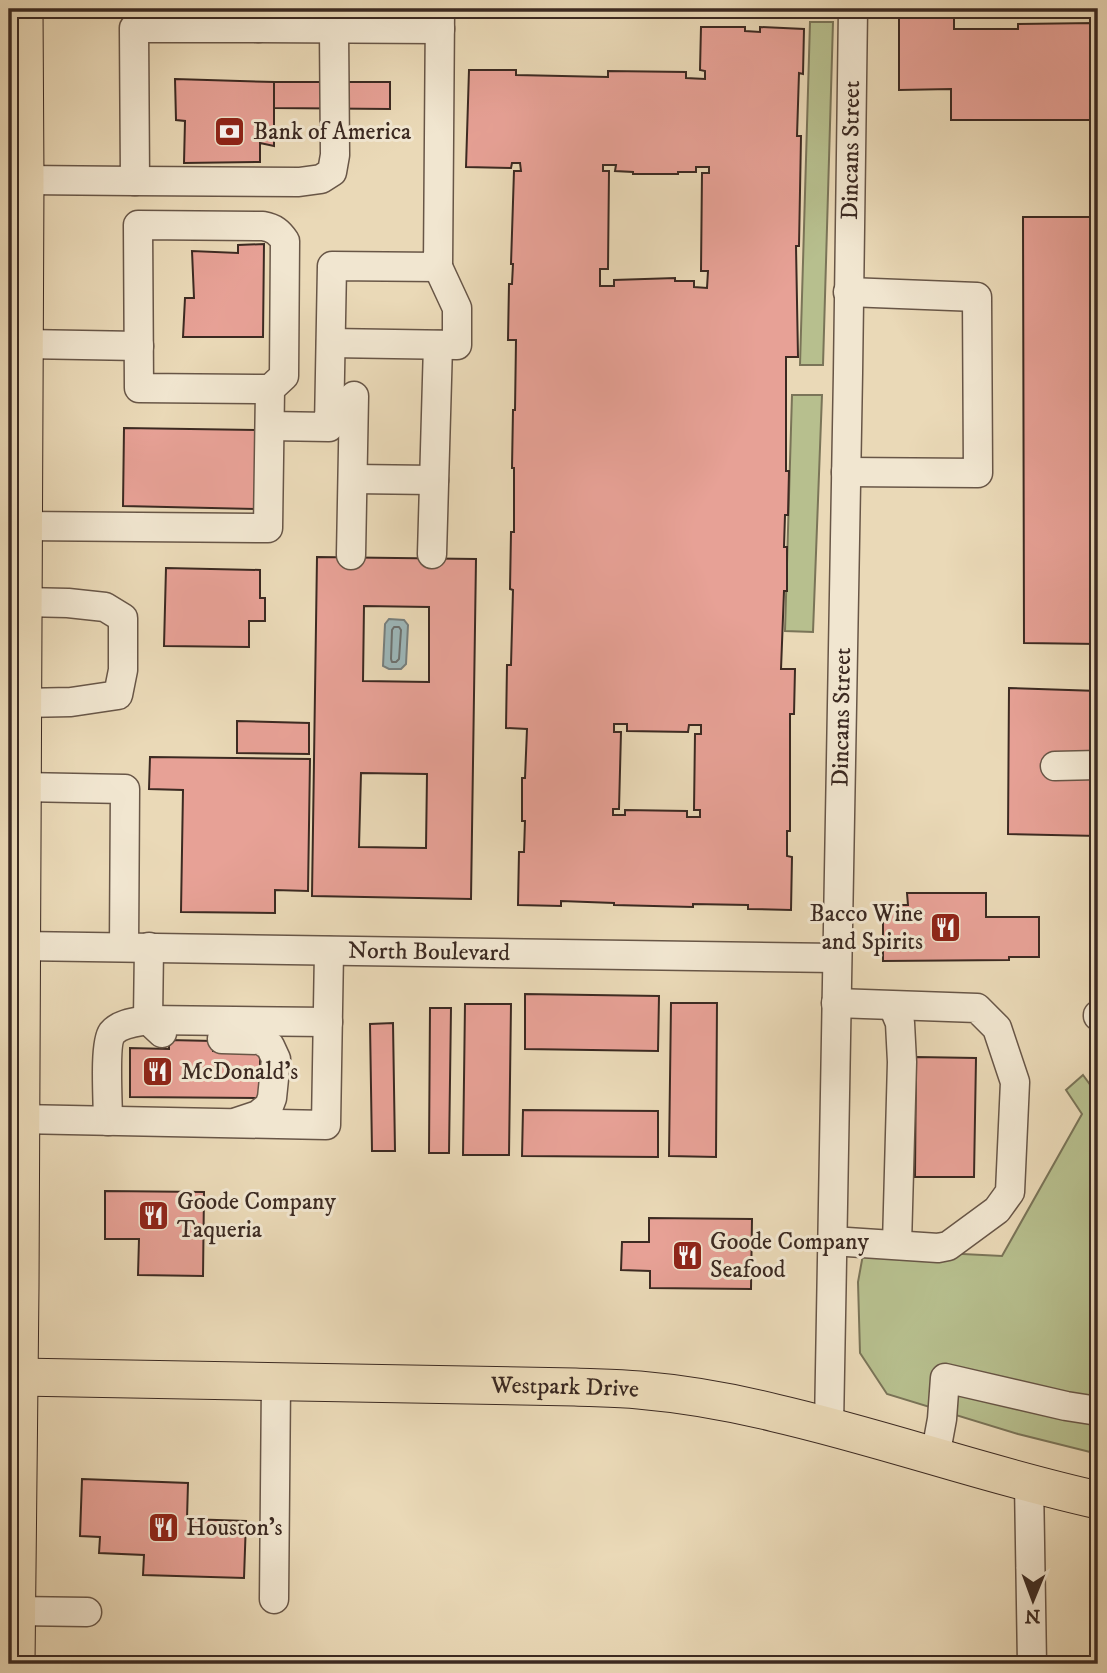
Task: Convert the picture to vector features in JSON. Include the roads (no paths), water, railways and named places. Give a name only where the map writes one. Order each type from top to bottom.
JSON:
[{"type":"main road","points":[[16,1664],[14,1377],[19,1119],[14,1046],[21,946],[22,787],[18,727],[23,602],[16,435],[19,354],[17,220],[25,180],[24,9]]},
{"type":"main road","name":"Westpark Drive","points":[[14,1377],[575,1387],[676,1394],[774,1412],[1098,1500]]},
{"type":"street","name":"Dincans Street","points":[[829,1426],[853,9]]},
{"type":"street","points":[[135,181],[134,28],[156,18],[258,19],[334,29],[440,19],[438,267],[457,308],[457,345],[331,343]]},
{"type":"street","points":[[25,180],[299,183],[321,179],[332,172],[335,155],[334,29]]},
{"type":"street","points":[[19,536],[268,528],[271,389],[284,376],[285,241],[280,233],[263,226],[138,225],[139,388],[271,389]]},
{"type":"street","points":[[270,426],[329,426],[332,266],[438,267]]},
{"type":"street","points":[[846,472],[978,473],[977,296],[848,292]]},
{"type":"street","points":[[432,554],[438,345]]},
{"type":"street","points":[[19,354],[139,346]]},
{"type":"street","points":[[351,555],[354,396]]},
{"type":"street","points":[[352,478],[434,480]]},
{"type":"street","points":[[18,727],[71,702],[118,695],[123,670],[123,618],[105,607],[23,602]]},
{"type":"street","points":[[1055,766],[1098,765]]},
{"type":"street","points":[[22,787],[125,789],[137,947],[148,1020],[168,1038],[260,1040],[270,1046],[276,1059],[269,1107],[258,1115],[234,1123]]},
{"type":"street","name":"North Boulevard","points":[[21,946],[836,958]]},
{"type":"street","points":[[19,1119],[326,1125],[329,951]]},
{"type":"street","points":[[832,1241],[938,1248],[948,1246],[997,1210],[1010,1192],[1015,1082],[997,1028],[977,1008],[836,1003]]},
{"type":"street","points":[[893,1006],[900,1023],[902,1062],[897,1244]]},
{"type":"street","points":[[108,1121],[108,1046],[112,1033],[123,1025],[148,1020],[328,1022]]},
{"type":"street","points":[[935,1457],[942,1419],[945,1378],[1098,1412]]},
{"type":"street","points":[[274,1599],[276,1382]]},
{"type":"street","points":[[1029,1483],[1032,1664]]},
{"type":"street","points":[[16,1611],[87,1612]]},
{"type":"water","points":[[389,619],[404,620],[408,625],[406,664],[401,669],[383,666],[385,624]]},
{"type":"place","name":"Bank of America","points":[[230,132]]},
{"type":"place","name":"Bacco Wine and Spirits","points":[[946,928]]},
{"type":"place","name":"McDonald's","points":[[158,1072]]},
{"type":"place","name":"Goode Company Taqueria","points":[[154,1216]]},
{"type":"place","name":"Goode Company Seafood","points":[[687,1256]]},
{"type":"place","name":"Houston's","points":[[163,1528]]}]
